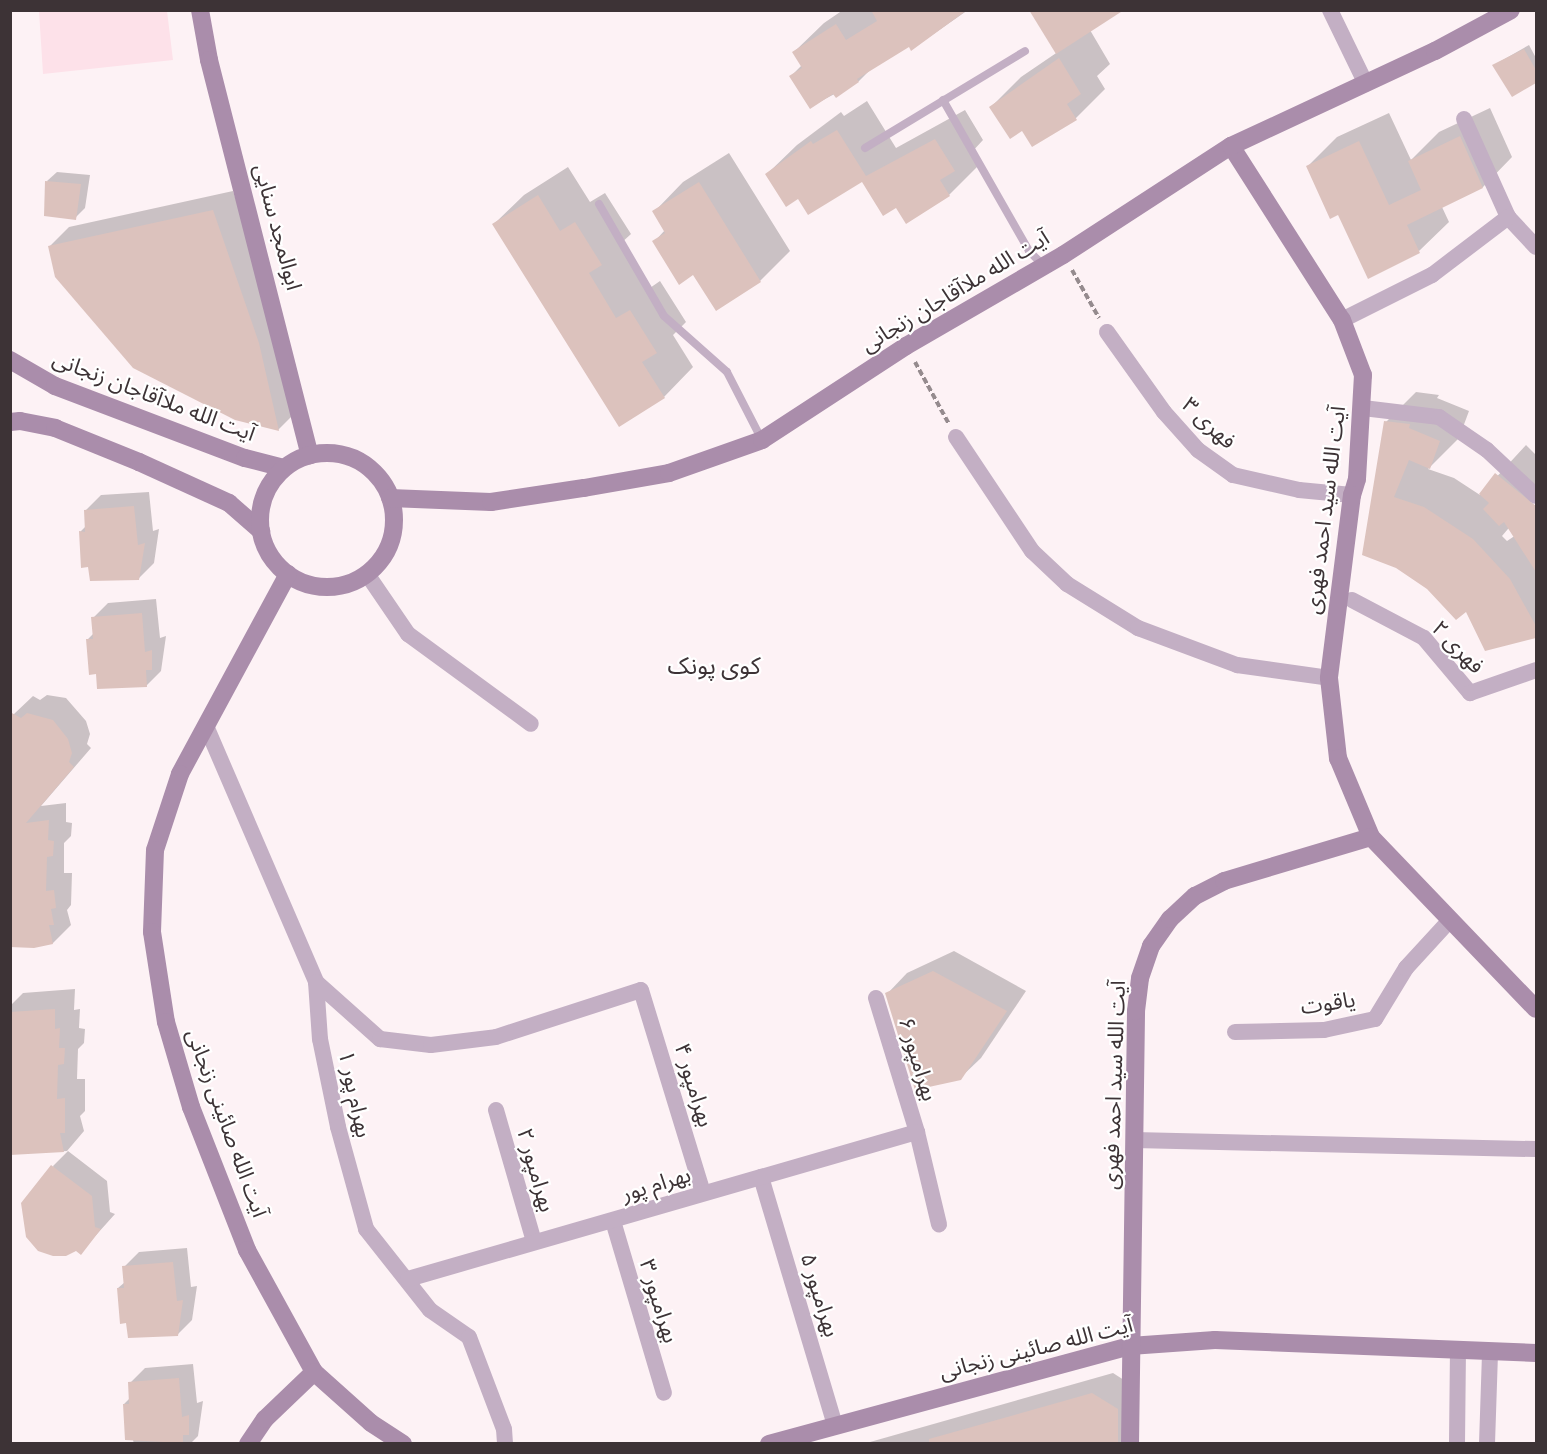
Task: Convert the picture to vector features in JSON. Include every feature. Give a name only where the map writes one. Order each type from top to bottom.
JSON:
[{"type":"main road","name":"ابوالمجد سنایی","points":[[200,10],[209,60],[310,454]]},
{"type":"main road","name":"آیت الله ملاآقاجان زنجانی","points":[[390,498],[491,502],[573,490],[669,473],[762,440],[906,346],[1044,267],[1231,146],[1366,84],[1511,10]]},
{"type":"main road","name":"آیت الله سید احمد فهری","points":[[1231,146],[1342,320],[1363,375],[1363,408],[1357,478],[1352,495],[1329,678],[1338,758],[1371,837],[1536,1009]]},
{"type":"main road","name":"آیت الله ملاآقاجان زنجانی","points":[[10,360],[65,390],[245,458],[284,468]]},
{"type":"main road","points":[[10,422],[56,428],[139,462],[229,503],[261,531],[275,562],[288,574],[303,582],[336,586],[367,574],[385,553],[393,526],[390,498],[378,476],[359,460],[327,452],[310,454],[284,468],[264,496],[261,531]]},
{"type":"main road","name":"آیت الله صائینی زنجانی","points":[[288,574],[180,774],[155,850],[152,932],[164,1011],[191,1107],[248,1251],[314,1372],[371,1423],[403,1443]]},
{"type":"main road","name":"آیت الله سید احمد فهری","points":[[1130,1443],[1134,1140],[1140,978],[1151,946],[1170,919],[1195,896],[1224,881],[1371,837]]},
{"type":"main road","name":"آیت الله صائینی زنجانی","points":[[769,1443],[1130,1346],[1215,1340],[1536,1353]]},
{"type":"main road","points":[[248,1443],[265,1419],[314,1372]]},
{"type":"street","points":[[1330,10],[1366,84]]},
{"type":"street","points":[[1464,118],[1508,217],[1536,247]]},
{"type":"street","points":[[1342,320],[1432,275],[1508,217]]},
{"type":"street","name":"فهری ۳","points":[[1107,332],[1164,412],[1198,450],[1233,475],[1299,490],[1352,495]]},
{"type":"street","points":[[1363,408],[1439,417],[1487,450],[1536,496]]},
{"type":"street","points":[[956,437],[1032,551],[1067,584],[1138,628],[1237,665],[1329,678]]},
{"type":"street","points":[[367,574],[408,634],[531,724]]},
{"type":"street","name":"فهری ۲","points":[[1352,600],[1424,638],[1470,693],[1536,670]]},
{"type":"street","name":"بهرام پور ۱","points":[[206,726],[316,982],[325,1061],[366,1229],[408,1279],[430,1310],[469,1338],[504,1429],[505,1443]]},
{"type":"street","name":"یاقوت","points":[[1235,1032],[1324,1030],[1375,1019],[1406,969],[1450,920]]},
{"type":"street","name":"بهرامپور ۴","points":[[316,982],[380,1039],[431,1045],[496,1037],[641,990],[703,1193]]},
{"type":"street","name":"بهرامپور ۶","points":[[876,999],[916,1132],[939,1224]]},
{"type":"street","name":"بهرامپور ۲","points":[[496,1110],[534,1242]]},
{"type":"street","name":"بهرام پور","points":[[408,1279],[916,1132]]},
{"type":"street","points":[[1134,1140],[1536,1149]]},
{"type":"street","name":"بهرامپور ۵","points":[[761,1176],[835,1426]]},
{"type":"street","name":"بهرامپور ۳","points":[[613,1221],[664,1393]]},
{"type":"street","points":[[1457,1443],[1458,1351]]},
{"type":"street","points":[[1487,1443],[1490,1352]]},
{"type":"lane","points":[[865,148],[1025,51]]},
{"type":"lane","points":[[943,100],[1029,251],[1044,267]]},
{"type":"lane","points":[[599,204],[664,316],[728,372],[762,440]]},
{"type":"path","points":[[1063,255],[1107,332]]},
{"type":"path","points":[[906,346],[956,437]]},
{"type":"shaded area","points":[[39,11],[167,11],[173,60],[43,74]]},
{"type":"building","points":[[871,10],[967,10],[911,51],[909,47],[857,79],[859,82],[836,98],[833,94],[810,109],[789,76],[802,68],[792,52],[836,24],[846,40],[877,21]]},
{"type":"building","points":[[1029,10],[1124,10],[1056,54]]},
{"type":"building","points":[[1524,49],[1536,70],[1536,83],[1512,97],[1492,65]]},
{"type":"building","points":[[1059,58],[1081,94],[1067,104],[1077,120],[1032,147],[1022,131],[1010,139],[989,107]]},
{"type":"building","points":[[837,130],[866,176],[935,139],[955,171],[940,180],[950,196],[906,224],[896,208],[883,216],[862,182],[808,215],[798,199],[786,207],[765,174],[811,141],[813,144]]},
{"type":"building","points":[[1460,136],[1483,188],[1407,225],[1420,253],[1368,279],[1338,215],[1330,219],[1306,166],[1359,141],[1389,205],[1421,190],[1408,161]]},
{"type":"building","points":[[45,181],[81,184],[76,220],[44,216]]},
{"type":"building","points":[[699,182],[761,282],[716,311],[693,275],[679,285],[652,241],[665,233],[652,211]]},
{"type":"building","points":[[538,195],[560,231],[575,222],[602,265],[589,273],[616,318],[630,310],[657,353],[642,362],[665,398],[619,427],[492,224]]},
{"type":"building","points":[[213,210],[259,343],[279,431],[235,420],[133,368],[55,277],[48,246]]},
{"type":"building","points":[[1384,421],[1410,424],[1409,428],[1440,441],[1430,469],[1409,460],[1394,497],[1424,507],[1473,539],[1510,579],[1536,626],[1536,638],[1485,651],[1466,612],[1456,620],[1427,589],[1396,568],[1362,555]]},
{"type":"building","points":[[1495,473],[1536,506],[1536,572],[1504,522],[1499,526],[1483,509],[1489,503],[1479,494]]},
{"type":"building","points":[[134,506],[138,545],[145,543],[139,580],[90,581],[88,567],[81,568],[79,531],[85,532],[84,510]]},
{"type":"building","points":[[142,613],[145,652],[152,650],[152,670],[146,670],[147,687],[97,689],[96,674],[89,675],[86,639],[93,639],[91,617]]},
{"type":"building","points":[[10,712],[21,718],[27,713],[53,720],[68,739],[72,753],[69,762],[74,767],[26,823],[49,820],[48,840],[54,841],[53,856],[47,857],[46,891],[54,890],[56,908],[51,909],[54,925],[49,925],[53,944],[34,948],[10,947]]},
{"type":"building","points":[[933,971],[1007,1011],[961,1080],[915,1090],[885,993]]},
{"type":"building","points":[[55,1009],[55,1029],[60,1028],[59,1048],[65,1048],[64,1064],[58,1065],[57,1099],[65,1098],[65,1133],[60,1133],[64,1152],[10,1155],[10,1012]]},
{"type":"building","points":[[51,1165],[92,1196],[95,1227],[101,1229],[81,1255],[76,1251],[66,1256],[53,1256],[38,1251],[26,1237],[21,1203]]},
{"type":"building","points":[[173,1262],[177,1301],[183,1300],[178,1336],[128,1338],[126,1323],[120,1324],[117,1288],[124,1288],[122,1266]]},
{"type":"building","points":[[179,1378],[182,1417],[189,1415],[189,1435],[183,1435],[183,1443],[125,1440],[123,1404],[129,1404],[128,1382]]},
{"type":"building","points":[[1092,1393],[1118,1409],[1118,1443],[929,1443],[929,1439]]},
{"type":"district","name":"کوی پونک","points":[[714,666]]}]
